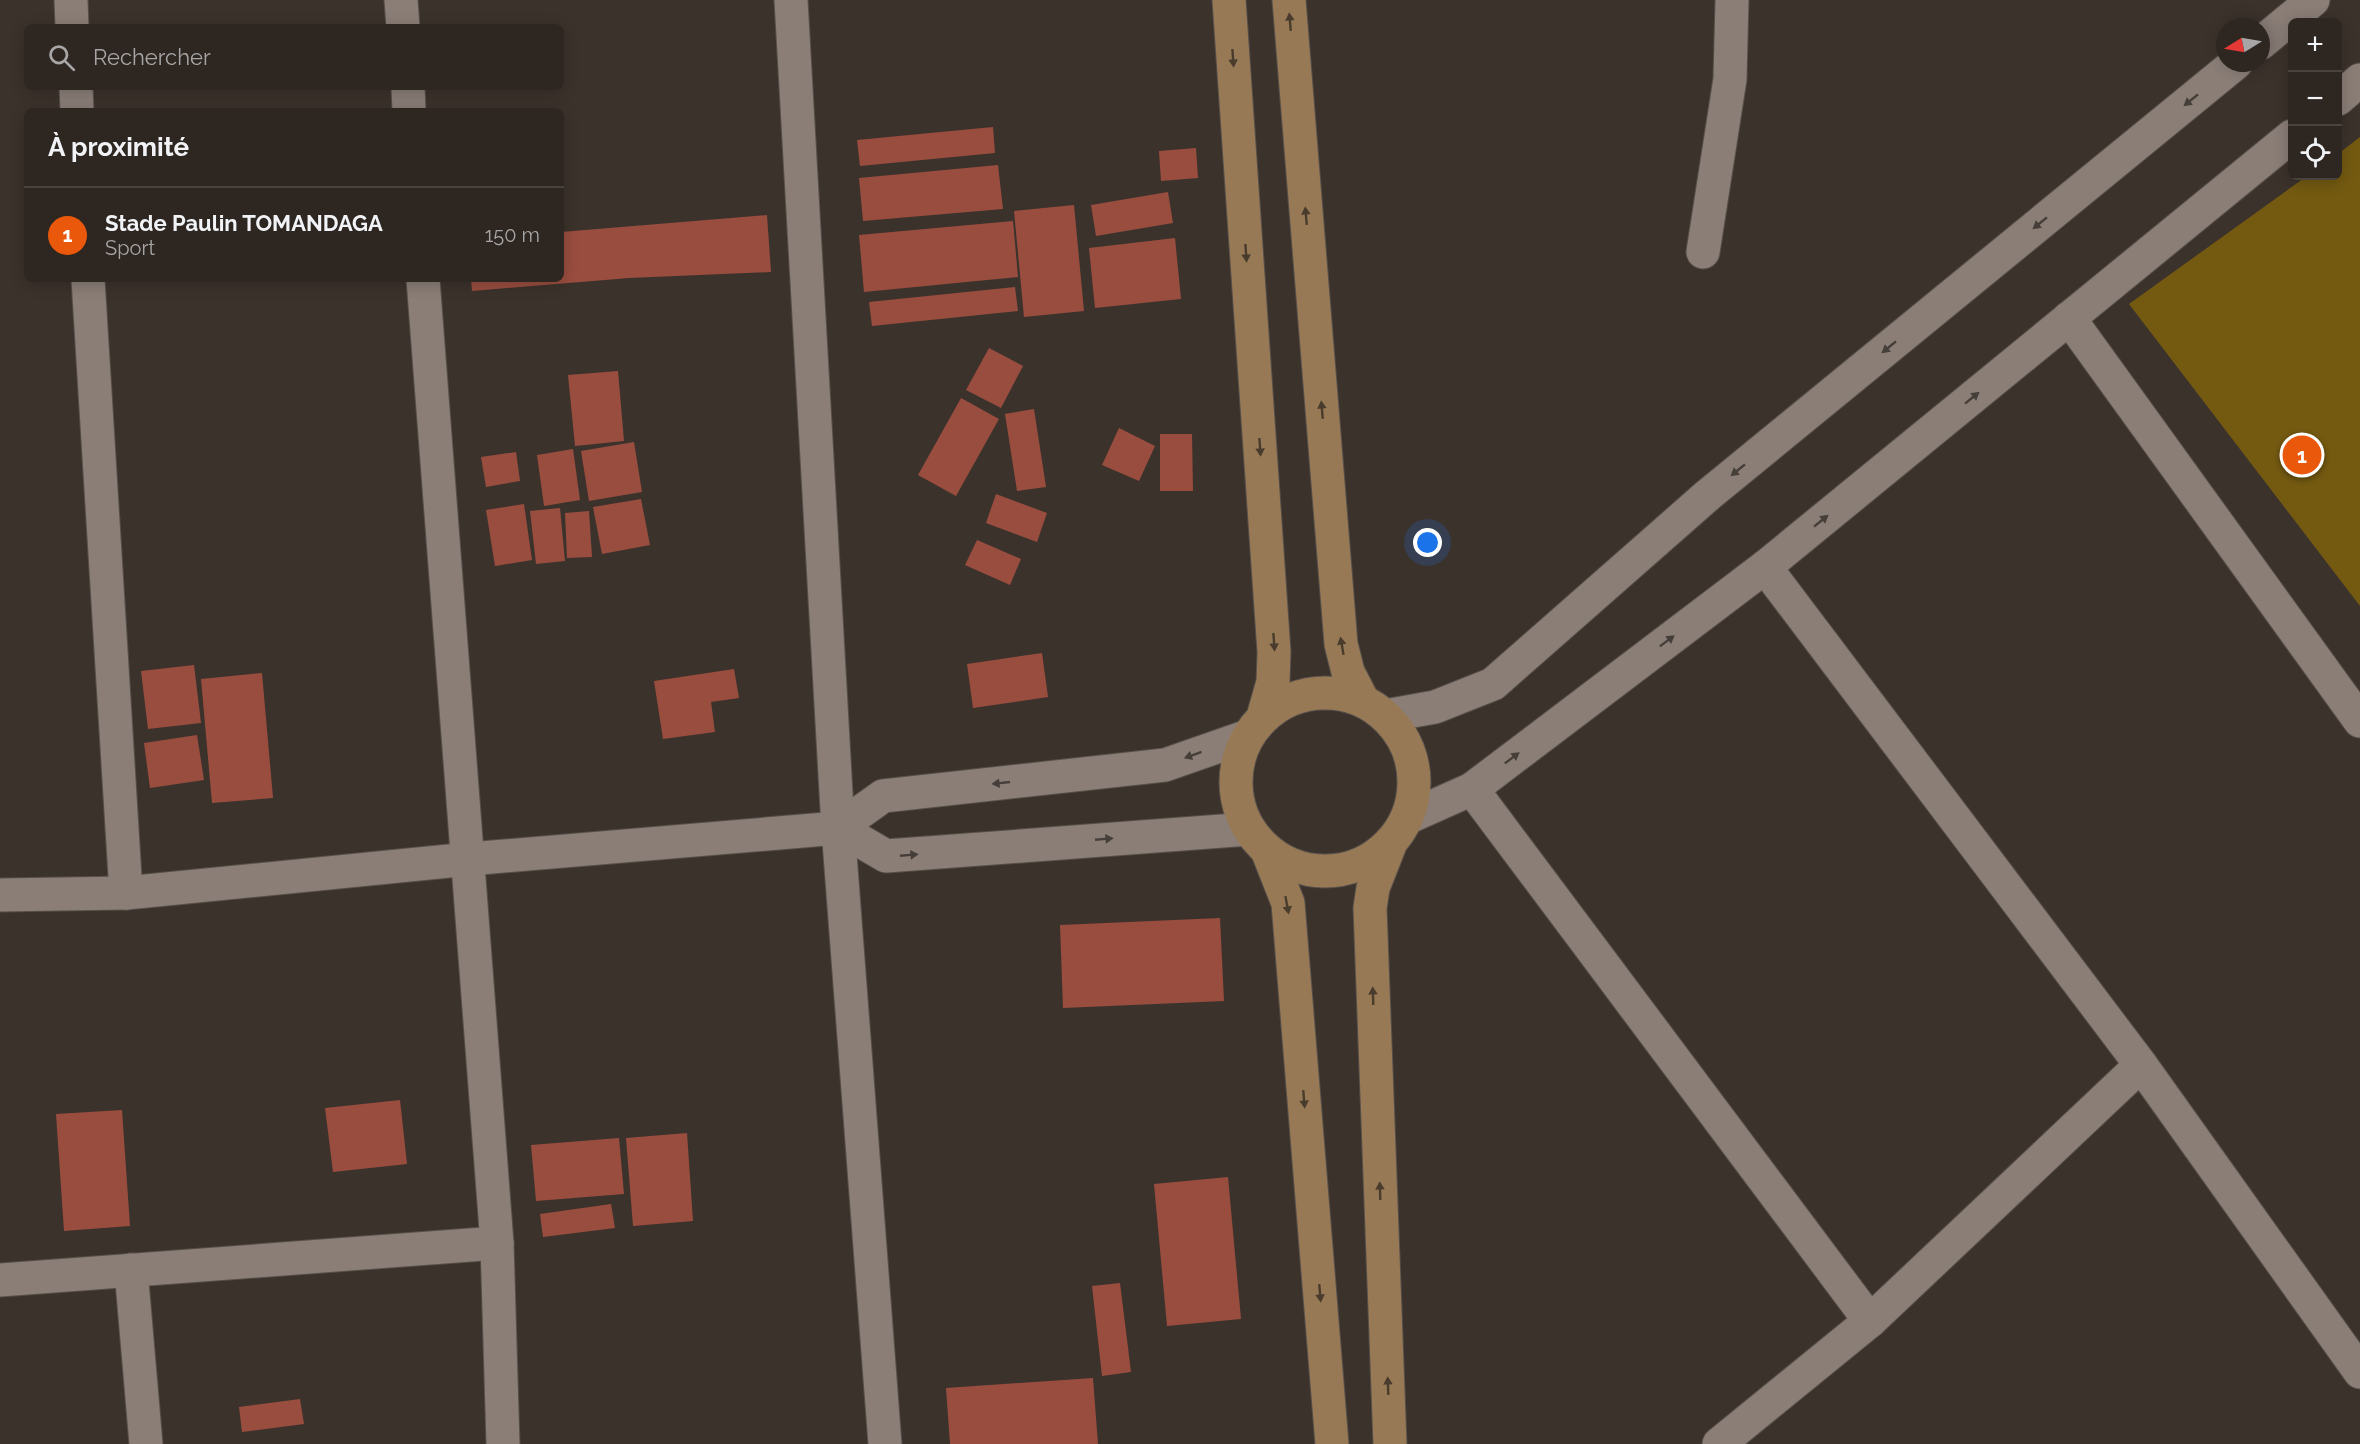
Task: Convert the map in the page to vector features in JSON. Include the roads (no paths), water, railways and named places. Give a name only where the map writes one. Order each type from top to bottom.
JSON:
[{"type":"street","points":[[71,0],[72,24]]},
{"type":"street","points":[[401,0],[403,24]]},
{"type":"street","points":[[791,0],[838,828],[885,1444]]},
{"type":"street","points":[[1229,0],[1274,652],[1273,682],[1256,726],[1239,758],[1236,782],[1239,807],[1258,839],[1288,903],[1332,1444]]},
{"type":"street","points":[[1289,0],[1341,644],[1347,672],[1374,708],[1402,738],[1412,764],[1414,792],[1373,888],[1370,908],[1390,1444]]},
{"type":"street","points":[[1702,252],[1730,79],[1732,0]]},
{"type":"street","points":[[2270,36],[2313,0]]},
{"type":"street","points":[[0,895],[126,893],[469,859],[838,828],[884,796],[1165,765],[1256,726],[1297,696],[1336,693],[1374,708],[1435,707],[1493,684],[1708,495],[2225,72]]},
{"type":"street","points":[[2342,95],[2360,81]]},
{"type":"street","points":[[76,90],[77,108]]},
{"type":"street","points":[[408,90],[410,108]]},
{"type":"street","points":[[838,828],[886,856],[1258,839],[1291,865],[1317,871],[1335,870],[1370,859],[1399,830],[1472,789],[1765,567],[2288,139]]},
{"type":"street","points":[[88,282],[126,893]]},
{"type":"street","points":[[423,282],[469,859],[496,1243],[503,1444]]},
{"type":"street","points":[[2069,318],[2360,721]]},
{"type":"street","points":[[1765,567],[2141,1065],[2360,1372]]},
{"type":"street","points":[[1472,789],[1870,1321]]},
{"type":"street","points":[[1719,1444],[1870,1321],[2141,1065]]},
{"type":"street","points":[[0,1280],[496,1243]]},
{"type":"street","points":[[130,1270],[146,1444]]},
{"type":"place","name":"Stade Paulin TOMANDAGA","points":[[2302,455]]}]
